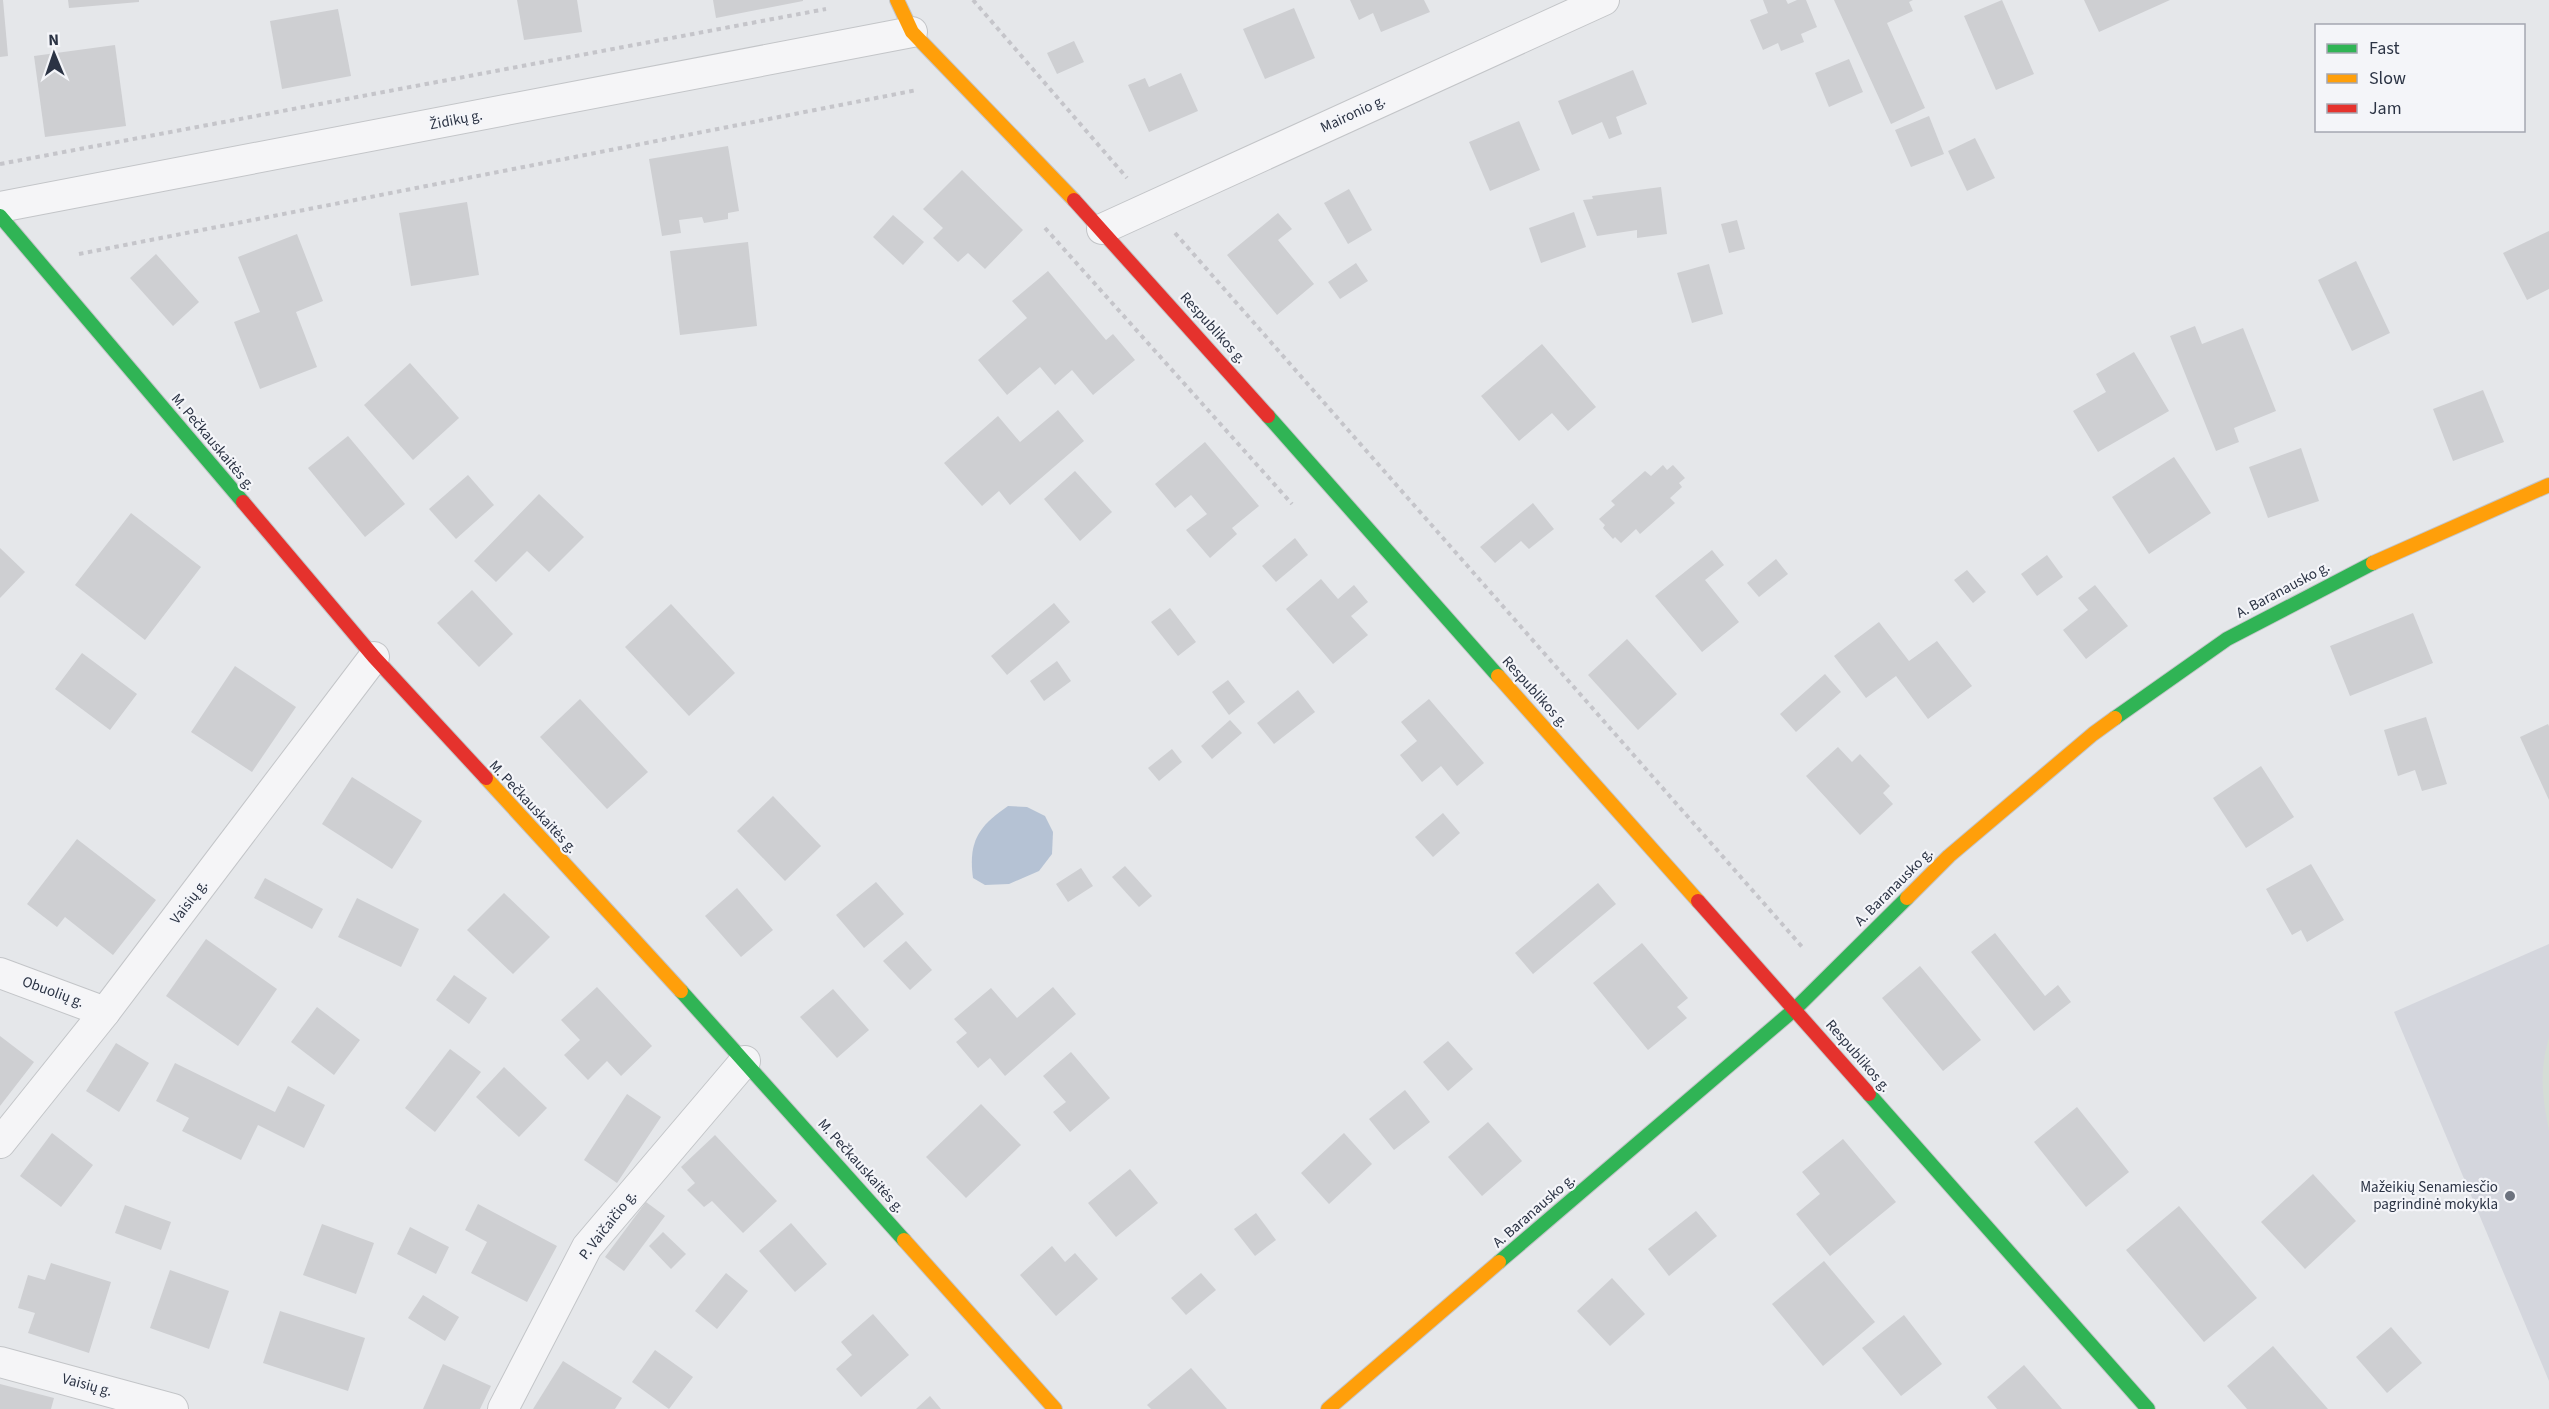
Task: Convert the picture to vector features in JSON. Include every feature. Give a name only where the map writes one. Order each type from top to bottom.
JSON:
[{"type":"street","name":"Respublikos g.","points":[[897,0],[912,32],[1102,229],[2148,1409]]},
{"type":"street","name":"Maironio g.","points":[[1102,229],[1604,0]]},
{"type":"street","name":"Židikų g.","points":[[0,207],[912,32]]},
{"type":"street","name":"M. Pečkauskaitės g.","points":[[0,216],[374,657],[745,1061],[1055,1409]]},
{"type":"street","name":"A. Baranausko g.","points":[[1328,1409],[1795,1009],[1949,856],[2075,749],[2227,639],[2349,574],[2549,485]]},
{"type":"street","name":"Vaisių g.","points":[[0,1143],[105,1012],[374,657]]},
{"type":"street","name":"Obuolių g.","points":[[0,972],[105,1012]]},
{"type":"street","name":"P. Vaičaičio g.","points":[[503,1409],[587,1247],[745,1061]]},
{"type":"street","name":"Vaisių g.","points":[[0,1362],[173,1409]]},
{"type":"path","points":[[973,0],[1151,206],[1828,976]]},
{"type":"path","points":[[0,164],[828,9]]},
{"type":"path","points":[[79,254],[921,89]]},
{"type":"shaded area","name":"Mažeikių Senamiesčio pagrindinė mokykla","points":[[2549,944],[2549,1381],[2394,1012]]},
{"type":"shaded area","points":[[2549,1037],[2549,1131],[2543,1084]]},
{"type":"water","points":[[1008,806],[1027,807],[1045,816],[1053,832],[1052,854],[1039,871],[1009,884],[985,885],[973,878],[974,844],[990,820]]},
{"type":"building","points":[[0,0],[3,0],[8,56],[0,57]]},
{"type":"building","points":[[68,0],[139,0],[139,2],[69,8]]},
{"type":"building","points":[[517,0],[577,0],[582,32],[524,40]]},
{"type":"building","points":[[713,0],[803,0],[803,1],[716,18]]},
{"type":"building","points":[[1350,0],[1424,0],[1430,12],[1381,32],[1373,13],[1359,20]]},
{"type":"building","points":[[1763,0],[1786,0],[1788,4],[1797,0],[1806,0],[1817,27],[1801,34],[1804,42],[1781,51],[1778,43],[1763,50],[1750,20],[1768,13]]},
{"type":"building","points":[[1834,0],[1913,0],[1909,2],[1913,11],[1887,23],[1925,108],[1891,124]]},
{"type":"building","points":[[2002,0],[2034,74],[1996,90],[1964,16]]},
{"type":"building","points":[[2084,0],[2170,0],[2099,32]]},
{"type":"building","points":[[1294,8],[1315,58],[1265,79],[1243,29]]},
{"type":"building","points":[[338,9],[351,76],[282,89],[270,21]]},
{"type":"building","points":[[1074,41],[1084,62],[1057,74],[1047,53]]},
{"type":"building","points":[[115,45],[126,126],[45,137],[34,56]]},
{"type":"building","points":[[1849,59],[1863,92],[1829,107],[1815,73]]},
{"type":"building","points":[[1633,70],[1647,104],[1616,117],[1622,134],[1609,139],[1602,122],[1572,135],[1558,101]]},
{"type":"building","points":[[1181,73],[1198,111],[1149,132],[1128,85],[1145,78],[1149,87]]},
{"type":"building","points":[[1929,116],[1944,154],[1911,167],[1895,130]]},
{"type":"building","points":[[1519,121],[1540,170],[1490,191],[1469,142]]},
{"type":"building","points":[[1975,138],[1995,178],[1967,191],[1948,151]]},
{"type":"building","points":[[728,146],[739,211],[728,213],[728,219],[704,223],[702,217],[679,220],[681,233],[662,236],[649,159]]},
{"type":"building","points":[[962,170],[1023,230],[985,269],[968,253],[958,262],[933,238],[943,228],[923,209]]},
{"type":"building","points":[[1661,187],[1667,234],[1637,238],[1637,230],[1597,236],[1583,200],[1593,199],[1592,196]]},
{"type":"building","points":[[1349,189],[1372,230],[1348,244],[1324,203]]},
{"type":"building","points":[[467,202],[479,275],[411,286],[399,213]]},
{"type":"building","points":[[1574,212],[1586,247],[1541,263],[1529,228]]},
{"type":"building","points":[[1278,213],[1292,229],[1278,240],[1314,284],[1277,315],[1227,255]]},
{"type":"building","points":[[893,215],[924,242],[903,265],[873,237]]},
{"type":"building","points":[[1737,220],[1745,249],[1729,253],[1721,224]]},
{"type":"building","points":[[2549,231],[2549,289],[2527,300],[2503,253]]},
{"type":"building","points":[[297,234],[323,301],[296,312],[317,367],[260,389],[234,322],[260,312],[238,257]]},
{"type":"building","points":[[748,242],[757,326],[680,335],[670,251]]},
{"type":"building","points":[[156,254],[199,302],[173,326],[130,278]]},
{"type":"building","points":[[2356,261],[2390,333],[2352,351],[2318,280]]},
{"type":"building","points":[[1356,263],[1368,281],[1340,299],[1328,282]]},
{"type":"building","points":[[1709,264],[1723,314],[1692,323],[1677,273]]},
{"type":"building","points":[[1048,271],[1106,340],[1113,334],[1135,360],[1093,395],[1072,370],[1055,385],[1040,367],[1007,395],[978,360],[1027,318],[1012,301]]},
{"type":"building","points":[[2195,326],[2202,344],[2243,328],[2276,411],[2234,428],[2239,442],[2216,451],[2170,336]]},
{"type":"building","points":[[1542,344],[1596,407],[1568,431],[1552,413],[1519,441],[1481,396]]},
{"type":"building","points":[[2134,352],[2169,411],[2098,452],[2073,411],[2106,392],[2096,374]]},
{"type":"building","points":[[410,363],[459,418],[413,460],[364,405]]},
{"type":"building","points":[[2483,390],[2504,442],[2453,461],[2433,409]]},
{"type":"building","points":[[1058,410],[1084,441],[1010,505],[999,491],[982,506],[944,463],[998,416],[1020,442]]},
{"type":"building","points":[[348,436],[405,504],[365,537],[308,468]]},
{"type":"building","points":[[1205,442],[1259,506],[1232,528],[1237,534],[1210,558],[1186,530],[1207,514],[1191,495],[1175,508],[1155,484]]},
{"type":"building","points":[[2301,448],[2319,501],[2268,518],[2249,467]]},
{"type":"building","points":[[2174,457],[2211,513],[2149,554],[2112,497]]},
{"type":"building","points":[[1663,465],[1667,470],[1673,465],[1685,478],[1679,483],[1682,487],[1670,498],[1675,503],[1640,534],[1636,529],[1621,543],[1615,537],[1613,539],[1603,528],[1605,525],[1599,519],[1615,505],[1611,501],[1645,471],[1651,476]]},
{"type":"building","points":[[1075,471],[1112,512],[1080,541],[1044,499]]},
{"type":"building","points":[[468,475],[494,505],[456,539],[429,509]]},
{"type":"building","points":[[539,494],[584,537],[549,572],[527,551],[496,582],[474,561]]},
{"type":"building","points":[[1533,503],[1554,529],[1529,549],[1521,541],[1495,563],[1480,547]]},
{"type":"building","points":[[131,513],[201,567],[145,640],[75,585]]},
{"type":"building","points":[[1295,538],[1308,555],[1276,582],[1262,566]]},
{"type":"building","points":[[0,548],[25,572],[0,598]]},
{"type":"building","points":[[1712,550],[1724,565],[1705,580],[1739,622],[1702,652],[1655,596]]},
{"type":"building","points":[[2047,555],[2063,577],[2037,596],[2021,574]]},
{"type":"building","points":[[1776,559],[1788,574],[1759,597],[1747,583]]},
{"type":"building","points":[[1967,570],[1986,592],[1973,603],[1954,580]]},
{"type":"building","points":[[1321,579],[1338,599],[1354,585],[1368,602],[1351,616],[1368,635],[1333,664],[1286,609]]},
{"type":"building","points":[[2095,585],[2128,626],[2086,659],[2063,630],[2088,610],[2078,598]]},
{"type":"building","points":[[472,590],[513,634],[479,667],[437,623]]},
{"type":"building","points":[[1054,603],[1070,622],[1007,675],[991,656]]},
{"type":"building","points":[[671,604],[735,673],[689,716],[625,647]]},
{"type":"building","points":[[1170,608],[1196,642],[1178,656],[1151,622]]},
{"type":"building","points":[[2413,613],[2433,663],[2350,696],[2330,646]]},
{"type":"building","points":[[1879,622],[1909,661],[1937,641],[1972,686],[1928,719],[1896,676],[1866,698],[1834,656]]},
{"type":"building","points":[[1627,639],[1677,694],[1638,730],[1588,675]]},
{"type":"building","points":[[82,653],[137,694],[110,730],[55,689]]},
{"type":"building","points":[[1057,661],[1071,681],[1044,701],[1030,681]]},
{"type":"building","points":[[235,666],[296,707],[252,772],[191,732]]},
{"type":"building","points":[[1825,674],[1841,692],[1796,732],[1780,714]]},
{"type":"building","points":[[1228,680],[1245,702],[1229,715],[1212,692]]},
{"type":"building","points":[[1298,690],[1315,712],[1274,744],[1257,723]]},
{"type":"building","points":[[580,699],[648,772],[607,809],[540,737]]},
{"type":"building","points":[[1429,699],[1484,763],[1457,786],[1441,766],[1422,782],[1400,755],[1417,741],[1401,722]]},
{"type":"building","points":[[2426,717],[2447,784],[2422,791],[2415,770],[2398,776],[2384,730]]},
{"type":"building","points":[[1230,720],[1242,733],[1212,759],[1201,746]]},
{"type":"building","points":[[2548,724],[2549,726],[2549,800],[2520,737]]},
{"type":"building","points":[[1838,747],[1852,762],[1860,754],[1890,786],[1883,793],[1893,804],[1860,835],[1806,776]]},
{"type":"building","points":[[1172,749],[1182,762],[1159,781],[1148,768]]},
{"type":"building","points":[[2261,766],[2294,817],[2246,848],[2213,798]]},
{"type":"building","points":[[352,777],[422,821],[392,869],[322,824]]},
{"type":"building","points":[[773,796],[821,846],[785,881],[737,831]]},
{"type":"building","points":[[1443,813],[1460,833],[1433,857],[1415,837]]},
{"type":"building","points":[[77,839],[156,900],[113,955],[65,917],[57,927],[27,904]]},
{"type":"building","points":[[2311,864],[2344,920],[2307,942],[2301,930],[2292,935],[2266,889]]},
{"type":"building","points":[[1125,866],[1152,896],[1139,907],[1112,877]]},
{"type":"building","points":[[1081,868],[1093,886],[1068,902],[1056,884]]},
{"type":"building","points":[[265,878],[323,909],[312,929],[254,898]]},
{"type":"building","points":[[876,882],[904,914],[864,948],[836,915]]},
{"type":"building","points":[[1598,883],[1616,904],[1533,974],[1515,953]]},
{"type":"building","points":[[737,888],[773,930],[741,957],[705,916]]},
{"type":"building","points":[[504,893],[550,937],[513,974],[467,930]]},
{"type":"building","points":[[357,898],[419,929],[401,967],[338,937]]},
{"type":"building","points":[[1995,933],[2045,996],[2058,985],[2071,1002],[2034,1031],[1971,952]]},
{"type":"building","points":[[206,939],[277,989],[238,1046],[166,996]]},
{"type":"building","points":[[906,941],[932,970],[910,990],[883,961]]},
{"type":"building","points":[[1642,943],[1688,998],[1677,1007],[1687,1018],[1648,1050],[1593,983]]},
{"type":"building","points":[[1920,966],[1981,1040],[1943,1071],[1882,998]]},
{"type":"building","points":[[454,975],[487,998],[469,1024],[436,1000]]},
{"type":"building","points":[[597,987],[652,1046],[621,1076],[607,1061],[588,1080],[564,1055],[580,1040],[561,1020]]},
{"type":"building","points":[[1053,987],[1076,1014],[1005,1076],[990,1058],[978,1068],[956,1042],[967,1033],[954,1019],[991,988],[1017,1018]]},
{"type":"building","points":[[833,989],[869,1030],[837,1058],[800,1017]]},
{"type":"building","points":[[317,1007],[360,1040],[334,1075],[291,1042]]},
{"type":"building","points":[[0,1036],[34,1062],[0,1106]]},
{"type":"building","points":[[1448,1041],[1473,1069],[1448,1091],[1423,1062]]},
{"type":"building","points":[[116,1043],[149,1063],[119,1112],[86,1091]]},
{"type":"building","points":[[450,1049],[481,1072],[435,1132],[405,1108]]},
{"type":"building","points":[[1071,1052],[1110,1098],[1070,1132],[1053,1112],[1066,1102],[1043,1076]]},
{"type":"building","points":[[175,1063],[275,1112],[288,1086],[325,1105],[304,1148],[258,1125],[241,1160],[182,1131],[189,1118],[156,1101]]},
{"type":"building","points":[[504,1067],[547,1108],[519,1137],[476,1097]]},
{"type":"building","points":[[1405,1090],[1430,1122],[1394,1150],[1369,1119]]},
{"type":"building","points":[[627,1094],[661,1117],[617,1183],[584,1160]]},
{"type":"building","points":[[981,1104],[1021,1145],[966,1198],[926,1157]]},
{"type":"building","points":[[2077,1107],[2129,1172],[2086,1207],[2034,1142]]},
{"type":"building","points":[[1488,1122],[1522,1161],[1482,1196],[1448,1157]]},
{"type":"building","points":[[52,1133],[93,1165],[61,1207],[20,1176]]},
{"type":"building","points":[[1344,1133],[1372,1164],[1329,1204],[1301,1173]]},
{"type":"building","points":[[715,1135],[777,1201],[743,1233],[712,1201],[704,1207],[687,1190],[695,1183],[681,1167]]},
{"type":"building","points":[[1843,1139],[1896,1202],[1830,1256],[1796,1214],[1820,1194],[1802,1172]]},
{"type":"building","points":[[1130,1169],[1158,1203],[1116,1237],[1088,1203]]},
{"type":"building","points":[[2313,1174],[2356,1221],[2305,1269],[2261,1222]]},
{"type":"building","points":[[646,1202],[665,1216],[624,1271],[605,1257]]},
{"type":"building","points":[[478,1204],[557,1246],[527,1302],[471,1273],[487,1242],[465,1230]]},
{"type":"building","points":[[125,1205],[171,1222],[161,1250],[115,1233]]},
{"type":"building","points":[[2179,1206],[2257,1298],[2204,1342],[2126,1250]]},
{"type":"building","points":[[1696,1211],[1717,1236],[1669,1276],[1648,1249]]},
{"type":"building","points":[[1256,1213],[1276,1240],[1255,1256],[1234,1229]]},
{"type":"building","points":[[791,1223],[827,1264],[795,1292],[759,1251]]},
{"type":"building","points":[[322,1224],[374,1243],[356,1294],[303,1275]]},
{"type":"building","points":[[410,1227],[449,1247],[436,1274],[397,1254]]},
{"type":"building","points":[[663,1232],[686,1254],[671,1269],[649,1246]]},
{"type":"building","points":[[1052,1246],[1065,1262],[1075,1253],[1098,1279],[1056,1316],[1020,1275]]},
{"type":"building","points":[[1824,1261],[1875,1322],[1823,1366],[1772,1304]]},
{"type":"building","points":[[51,1263],[111,1282],[89,1353],[28,1333],[35,1313],[18,1308],[28,1275],[45,1280]]},
{"type":"building","points":[[170,1270],[229,1291],[209,1349],[150,1328]]},
{"type":"building","points":[[726,1273],[748,1291],[717,1329],[695,1311]]},
{"type":"building","points":[[1201,1273],[1216,1290],[1186,1315],[1171,1298]]},
{"type":"building","points":[[1612,1278],[1645,1314],[1610,1346],[1577,1311]]},
{"type":"building","points":[[423,1295],[459,1317],[445,1341],[408,1318]]},
{"type":"building","points":[[280,1311],[365,1338],[348,1391],[263,1363]]},
{"type":"building","points":[[873,1314],[909,1355],[861,1397],[836,1369],[852,1355],[841,1342]]},
{"type":"building","points":[[1904,1315],[1942,1364],[1901,1396],[1862,1348]]},
{"type":"building","points":[[2391,1327],[2422,1363],[2387,1393],[2356,1357]]},
{"type":"building","points":[[2273,1346],[2328,1409],[2247,1409],[2227,1386]]},
{"type":"building","points":[[655,1350],[693,1377],[669,1409],[632,1382]]},
{"type":"building","points":[[563,1361],[622,1398],[615,1409],[533,1409]]},
{"type":"building","points":[[443,1364],[491,1386],[480,1409],[423,1409]]},
{"type":"building","points":[[2024,1365],[2062,1409],[1997,1409],[1987,1397]]},
{"type":"building","points":[[1191,1368],[1227,1409],[1151,1409],[1147,1405]]},
{"type":"building","points":[[0,1384],[54,1398],[51,1409],[0,1409]]},
{"type":"building","points":[[930,1396],[941,1409],[916,1409]]},
{"type":"traffic: fast","points":[[0,216],[243,502]]},
{"type":"traffic: fast","points":[[1268,416],[1498,676]]},
{"type":"traffic: fast","points":[[2115,718],[2227,639],[2373,563]]},
{"type":"traffic: fast","points":[[1499,1262],[1795,1009],[1907,898]]},
{"type":"traffic: fast","points":[[681,991],[904,1240]]},
{"type":"traffic: fast","points":[[1869,1094],[2148,1409]]},
{"type":"traffic: slow","points":[[897,0],[912,32],[1074,200]]},
{"type":"traffic: slow","points":[[2373,563],[2549,485]]},
{"type":"traffic: slow","points":[[1498,676],[1698,901]]},
{"type":"traffic: slow","points":[[1907,898],[1949,856],[2115,718]]},
{"type":"traffic: slow","points":[[486,778],[681,991]]},
{"type":"traffic: slow","points":[[904,1240],[1055,1409]]},
{"type":"traffic: slow","points":[[1328,1409],[1499,1262]]},
{"type":"traffic: jam","points":[[1074,200],[1268,416]]},
{"type":"traffic: jam","points":[[243,502],[374,657],[486,778]]},
{"type":"traffic: jam","points":[[1698,901],[1869,1094]]},
{"type":"place","name":"Mažeikių Senamiesčio pagrindinė mokykla","points":[[2510,1196]]}]
